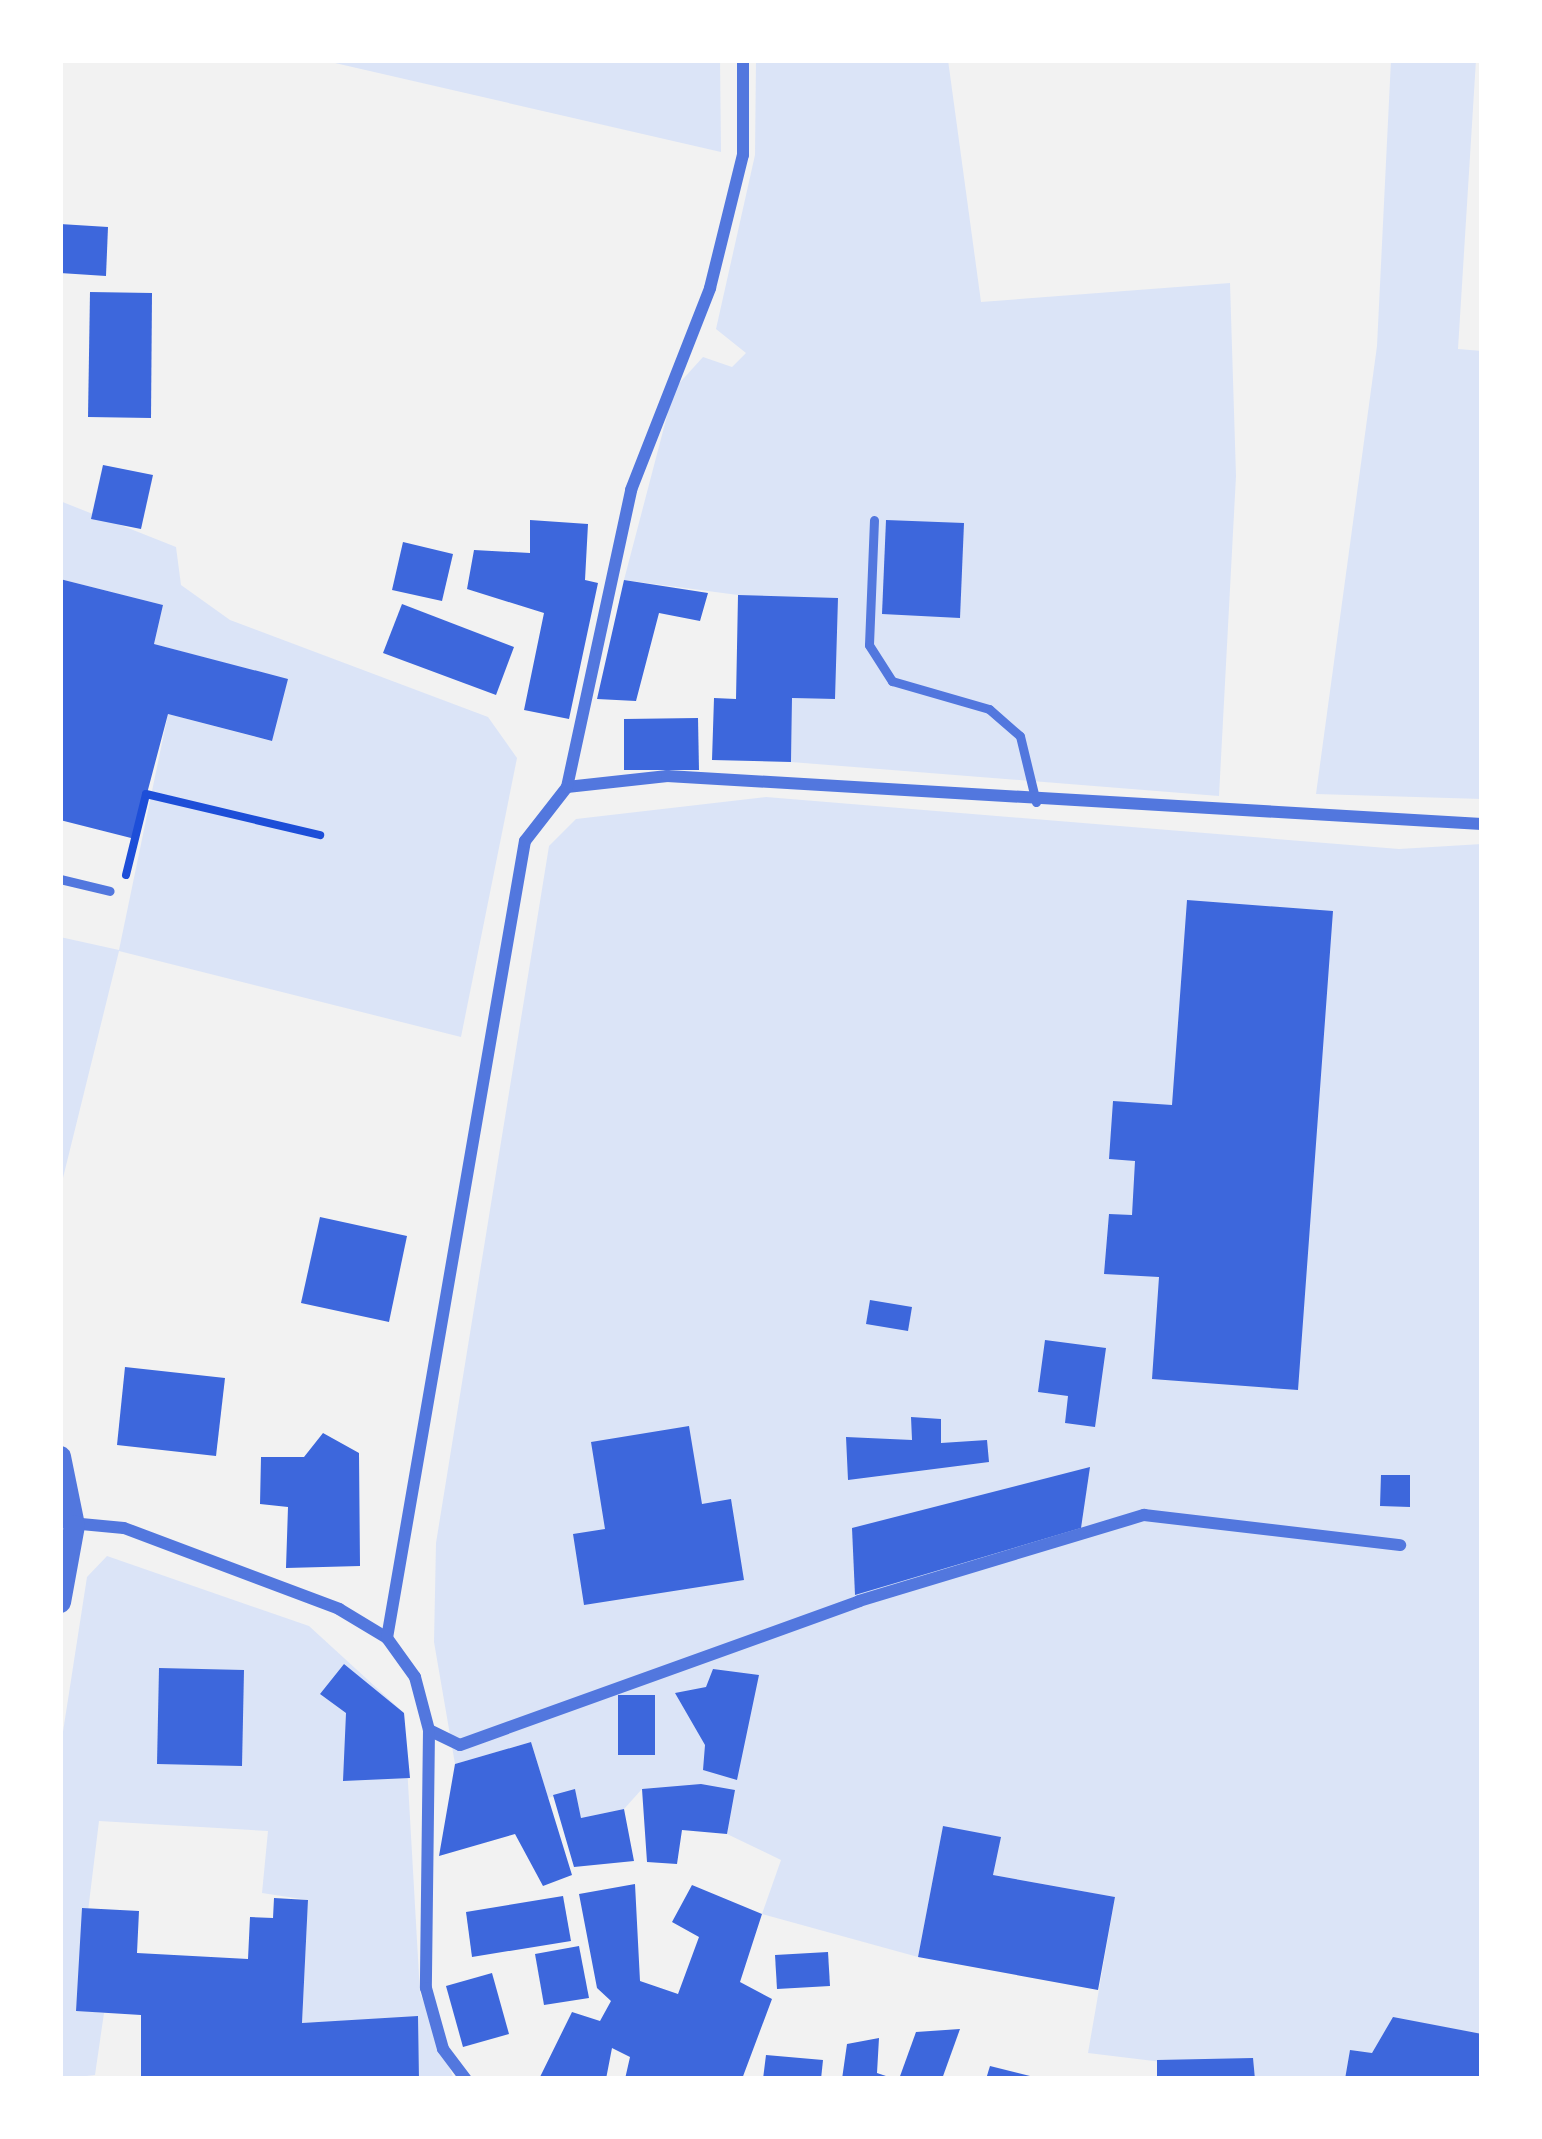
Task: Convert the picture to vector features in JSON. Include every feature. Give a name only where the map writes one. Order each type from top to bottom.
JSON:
[{"type":"street","points":[[387,1638],[525,841],[567,788],[631,490],[710,287],[743,155],[743,60]]},
{"type":"street","points":[[567,788],[667,776],[1036,802],[1482,824]]},
{"type":"street","points":[[60,1456],[67,1524],[60,1602]]},
{"type":"street","points":[[429,1730],[460,1745],[859,1601],[1144,1515],[1400,1545]]},
{"type":"street","points":[[67,1524],[124,1528],[387,1638],[415,1677],[429,1730],[426,1988],[443,2049],[466,2079]]},
{"type":"lane","points":[[874,520],[868,645],[892,681],[989,709],[1020,736],[1036,802]]},
{"type":"lane","points":[[60,880],[110,891]]},
{"type":"path","points":[[110,891],[122,892],[146,794],[320,836]]},
{"type":"shaded area","points":[[322,60],[720,60],[721,152]]},
{"type":"shaded area","points":[[756,60],[948,60],[981,302],[1230,283],[1236,476],[1219,796],[791,762],[792,698],[835,699],[738,595],[624,580],[674,389],[703,357],[732,367],[746,353],[716,329],[755,155]]},
{"type":"shaded area","points":[[1391,60],[1476,60],[1458,349],[1482,351],[1482,799],[1316,794],[1377,346]]},
{"type":"shaded area","points":[[60,501],[176,547],[181,585],[230,620],[488,717],[517,758],[461,1037],[119,951],[60,1190],[60,937],[119,950],[168,714],[271,741],[287,680],[154,644],[163,605],[60,579]]},
{"type":"shaded area","points":[[766,797],[1399,849],[1482,844],[1482,2034],[1393,2018],[1372,2053],[1350,2051],[1345,2079],[1255,2079],[1253,2059],[1195,2066],[1088,2053],[1115,1897],[993,1875],[1000,1837],[943,1827],[918,1957],[762,1914],[781,1860],[727,1834],[734,1790],[642,1789],[624,1809],[581,1818],[575,1790],[548,1798],[531,1742],[455,1764],[434,1642],[436,1543],[549,846],[576,819]]},
{"type":"shaded area","points":[[107,1556],[309,1626],[404,1713],[420,1993],[454,2079],[419,2079],[417,2017],[302,2023],[308,1900],[262,1893],[268,1831],[99,1821],[76,2010],[104,2013],[95,2075],[60,2079],[60,1751],[87,1577]]},
{"type":"building","points":[[60,224],[108,227],[106,276],[60,273]]},
{"type":"building","points":[[90,292],[152,293],[151,418],[88,417]]},
{"type":"building","points":[[103,465],[153,475],[141,529],[91,519]]},
{"type":"building","points":[[530,520],[588,524],[585,580],[598,583],[569,719],[524,710],[544,613],[467,589],[474,550],[530,553]]},
{"type":"building","points":[[886,520],[964,523],[960,618],[882,614]]},
{"type":"building","points":[[403,542],[453,554],[442,601],[392,590]]},
{"type":"building","points":[[60,579],[163,605],[154,644],[288,679],[272,741],[168,714],[135,839],[60,820]]},
{"type":"building","points":[[624,580],[708,593],[700,621],[659,613],[636,701],[597,699]]},
{"type":"building","points":[[738,595],[838,598],[835,699],[792,698],[791,762],[712,760],[714,698],[736,699]]},
{"type":"building","points":[[402,604],[514,647],[496,695],[383,653]]},
{"type":"building","points":[[698,718],[699,770],[624,770],[624,719]]},
{"type":"building","points":[[1187,900],[1333,911],[1298,1390],[1152,1379],[1159,1277],[1104,1274],[1109,1214],[1132,1215],[1135,1161],[1109,1159],[1113,1101],[1172,1105]]},
{"type":"building","points":[[320,1217],[407,1236],[389,1322],[301,1303]]},
{"type":"building","points":[[870,1300],[912,1307],[908,1331],[866,1324]]},
{"type":"building","points":[[1045,1340],[1106,1348],[1095,1427],[1065,1423],[1068,1396],[1038,1392]]},
{"type":"building","points":[[125,1367],[225,1378],[216,1456],[117,1445]]},
{"type":"building","points":[[911,1417],[941,1419],[941,1443],[987,1440],[989,1462],[848,1480],[846,1437],[912,1440]]},
{"type":"building","points":[[689,1426],[702,1504],[731,1499],[744,1580],[584,1605],[573,1534],[605,1529],[591,1442]]},
{"type":"building","points":[[323,1433],[359,1453],[360,1566],[286,1568],[288,1507],[260,1504],[261,1457],[304,1457]]},
{"type":"building","points":[[1090,1467],[1081,1528],[855,1595],[852,1528]]},
{"type":"building","points":[[1381,1475],[1410,1475],[1410,1507],[1380,1506]]},
{"type":"building","points":[[344,1664],[404,1713],[410,1778],[343,1781],[346,1713],[320,1694]]},
{"type":"building","points":[[159,1668],[244,1670],[242,1766],[157,1764]]},
{"type":"building","points":[[713,1669],[759,1675],[737,1780],[703,1770],[705,1745],[675,1693],[706,1687]]},
{"type":"building","points":[[618,1695],[655,1695],[655,1755],[618,1755]]},
{"type":"building","points":[[531,1742],[572,1875],[543,1886],[515,1834],[439,1856],[455,1764]]},
{"type":"building","points":[[701,1784],[735,1790],[727,1834],[682,1830],[677,1864],[647,1862],[642,1789]]},
{"type":"building","points":[[575,1789],[581,1818],[624,1809],[634,1861],[574,1867],[553,1795]]},
{"type":"building","points":[[943,1826],[1001,1837],[993,1875],[1115,1897],[1098,1990],[918,1957]]},
{"type":"building","points":[[635,1884],[640,1981],[678,1994],[699,1937],[672,1922],[692,1885],[762,1914],[740,1982],[772,1999],[742,2079],[625,2079],[630,2057],[612,2048],[606,2079],[539,2079],[572,2012],[600,2021],[611,2001],[597,1988],[579,1894]]},
{"type":"building","points":[[563,1896],[571,1941],[472,1957],[466,1912]]},
{"type":"building","points":[[274,1898],[308,1900],[302,2023],[418,2016],[419,2079],[141,2078],[141,2015],[76,2011],[82,1908],[139,1911],[137,1953],[248,1959],[250,1917],[273,1918]]},
{"type":"building","points":[[579,1946],[589,1998],[544,2005],[535,1954]]},
{"type":"building","points":[[828,1952],[830,1986],[777,1989],[775,1955]]},
{"type":"building","points":[[492,1973],[509,2034],[463,2047],[446,1986]]},
{"type":"building","points":[[1393,2017],[1482,2034],[1482,2079],[1345,2079],[1350,2050],[1372,2053]]},
{"type":"building","points":[[960,2029],[942,2079],[899,2079],[916,2032]]},
{"type":"building","points":[[879,2038],[877,2073],[895,2079],[842,2079],[847,2044]]},
{"type":"building","points":[[766,2055],[823,2060],[821,2079],[763,2079]]},
{"type":"building","points":[[1253,2058],[1255,2079],[1157,2079],[1157,2060]]},
{"type":"building","points":[[990,2066],[1034,2077],[1034,2079],[986,2079]]}]
